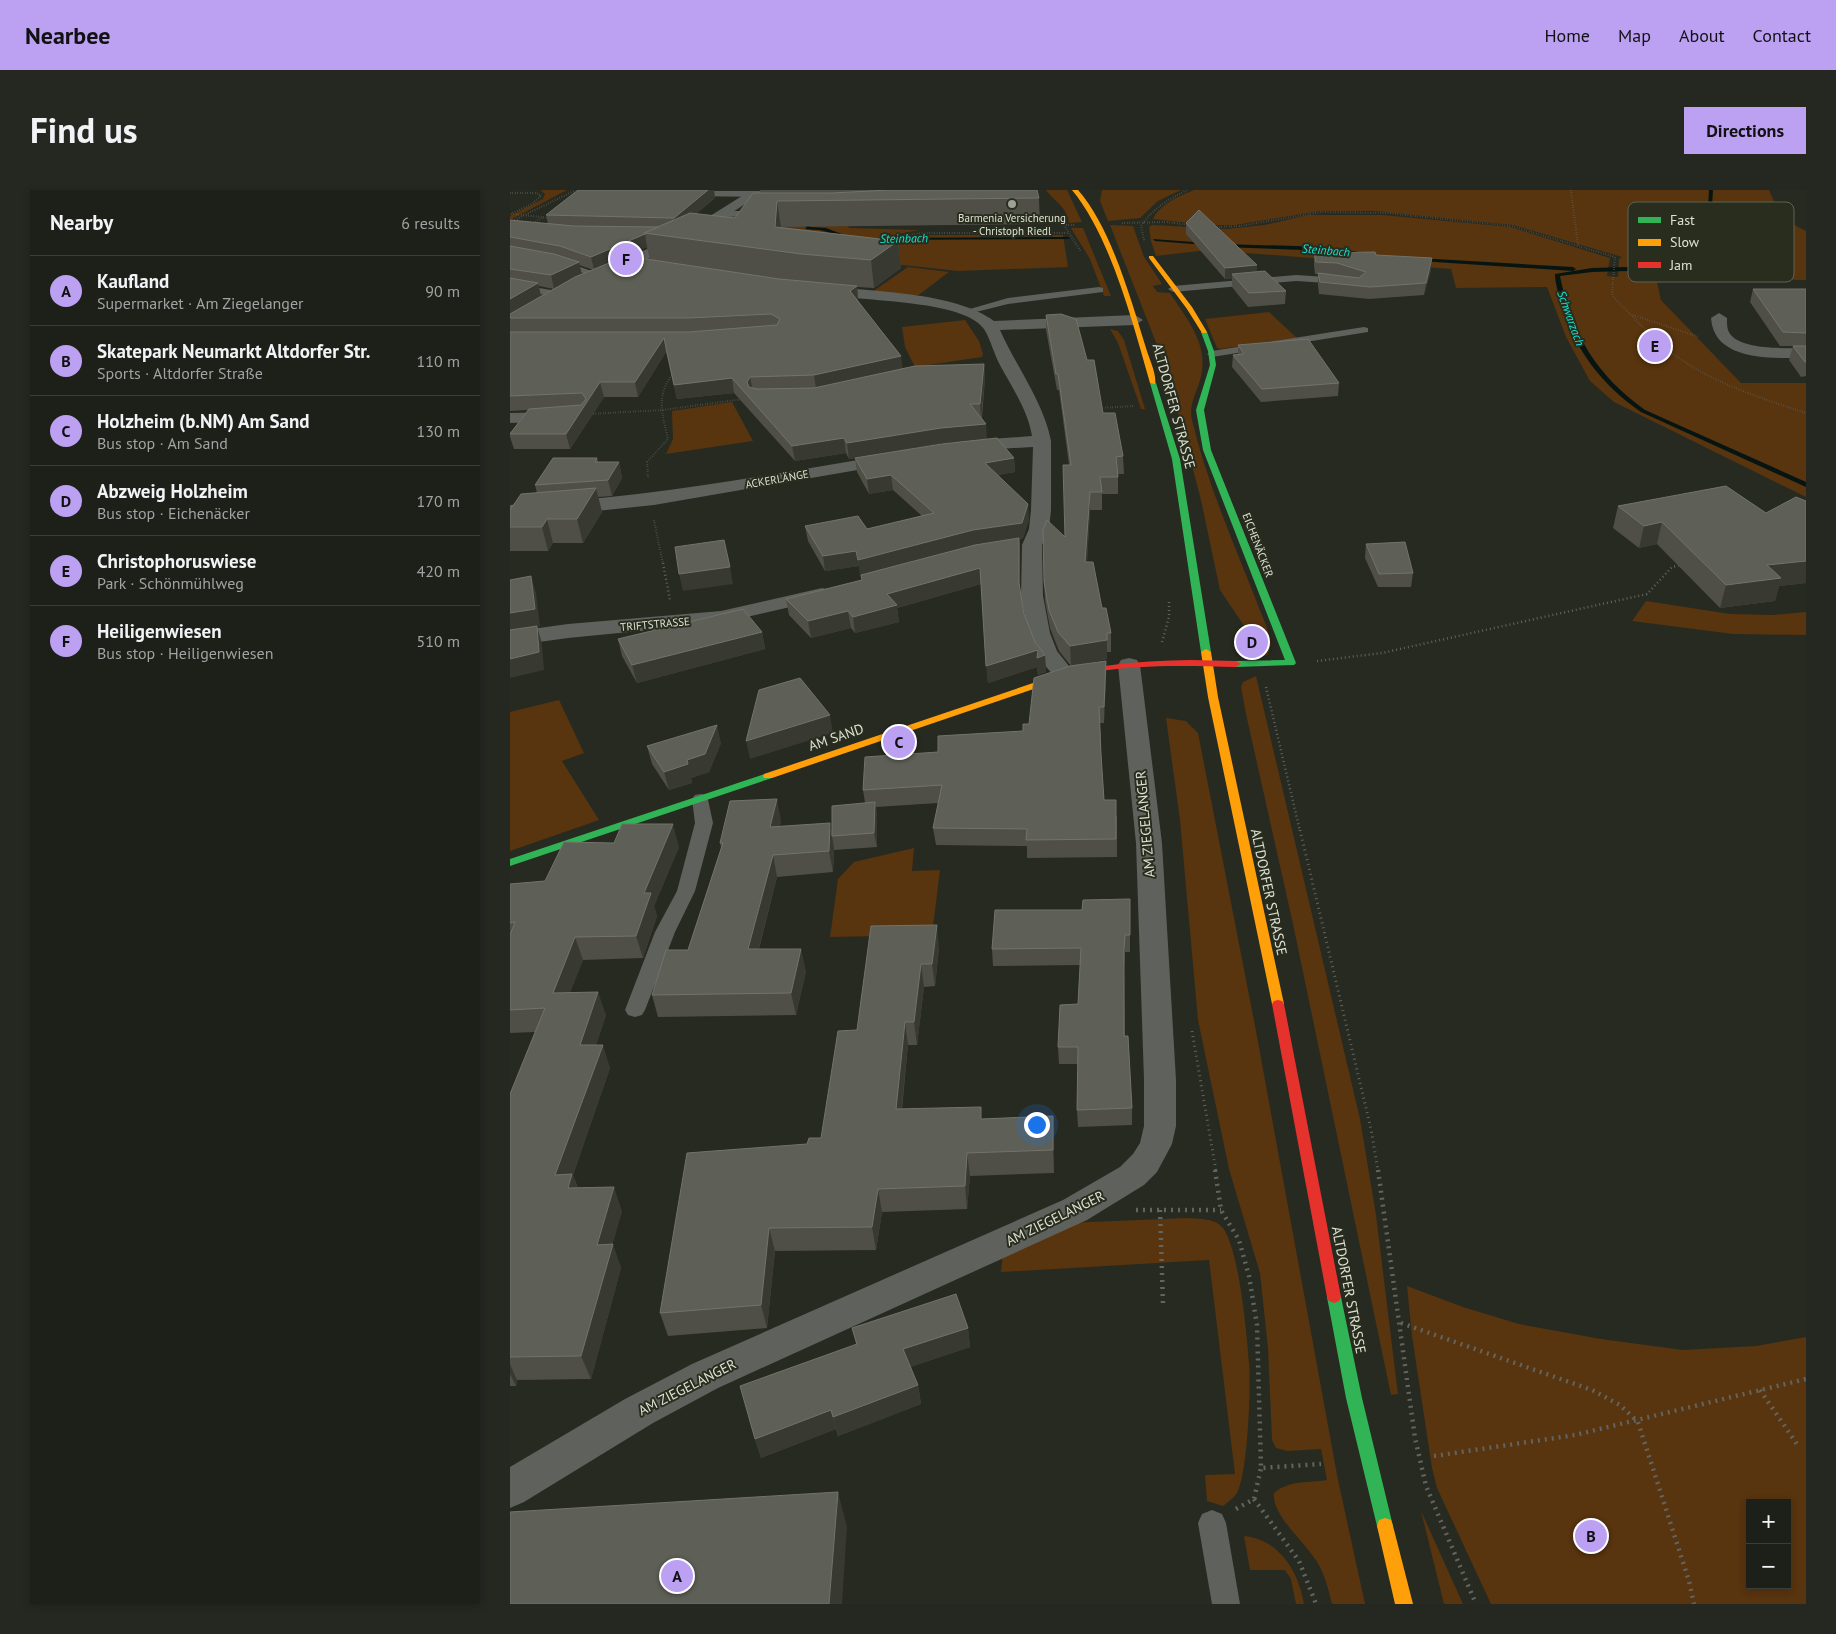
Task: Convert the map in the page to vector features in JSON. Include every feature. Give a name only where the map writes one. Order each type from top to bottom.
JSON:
[{"type":"main road","name":"ALTDORFER STRASSE","points":[[1083,192],[1133,316],[1176,459],[1207,665],[1303,1132],[1354,1398],[1404,1604]]},
{"type":"main road","name":"EICHENÄCKER","points":[[1151,257],[1205,334],[1212,354],[1211,377],[1201,406],[1202,426],[1207,450],[1291,664]]},
{"type":"main road","points":[[1207,665],[1291,664]]},
{"type":"main road","name":"AM SAND","points":[[510,862],[1065,675],[1091,669],[1143,665],[1207,665]]},
{"type":"street","points":[[540,304],[576,284],[691,235],[750,195]]},
{"type":"street","points":[[629,262],[658,267]]},
{"type":"street","points":[[800,288],[944,304],[968,311],[984,319],[990,326],[1006,362],[1034,412],[1042,441],[1039,529],[1024,546],[1039,633],[1046,654],[1065,675]]},
{"type":"street","points":[[990,326],[1133,316]]},
{"type":"street","points":[[1719,318],[1719,331],[1729,342],[1754,350],[1806,353]]},
{"type":"street","points":[[986,364],[1006,362]]},
{"type":"street","points":[[510,418],[578,414]]},
{"type":"street","points":[[946,449],[989,443],[1042,441]]},
{"type":"street","name":"ACKERLÄNGE","points":[[510,511],[610,504],[680,495],[908,456]]},
{"type":"street","name":"TRIFTSTRASSE","points":[[510,639],[721,616],[844,588]]},
{"type":"street","name":"AM ZIEGELANGER","points":[[510,1489],[639,1411],[705,1376],[1075,1210],[1113,1190],[1132,1176],[1145,1163],[1156,1144],[1160,1126],[1160,1080],[1143,665]]},
{"type":"lane","points":[[678,193],[778,194]]},
{"type":"lane","points":[[723,214],[770,214]]},
{"type":"lane","points":[[672,234],[691,235]]},
{"type":"lane","points":[[510,253],[560,263],[598,275]]},
{"type":"lane","points":[[1174,288],[1296,278],[1324,278],[1353,284]]},
{"type":"lane","points":[[510,286],[557,294]]},
{"type":"lane","points":[[968,311],[1008,301],[1099,290]]},
{"type":"lane","points":[[1212,354],[1364,330]]},
{"type":"lane","points":[[635,1010],[666,932],[686,891],[704,823],[701,798]]},
{"type":"lane","points":[[1212,1523],[1226,1604]]},
{"type":"path","points":[[1142,222],[1161,204],[1187,190]]},
{"type":"path","points":[[1571,190],[1578,246]]},
{"type":"path","points":[[510,222],[574,191]]},
{"type":"path","points":[[510,193],[537,193],[541,196],[510,214]]},
{"type":"path","points":[[1210,227],[1240,226],[1309,214],[1335,212],[1387,213],[1511,226],[1578,246],[1615,258],[1613,277],[1614,298],[1674,355],[1699,371],[1742,391],[1806,413]]},
{"type":"path","points":[[510,214],[553,219]]},
{"type":"path","points":[[533,222],[544,217]]},
{"type":"path","points":[[1118,223],[1142,222],[1197,226]]},
{"type":"path","points":[[886,242],[897,237],[923,233],[1068,233],[1064,225],[1080,225]]},
{"type":"path","points":[[1629,314],[1687,334],[1729,342]]},
{"type":"path","points":[[1132,397],[1137,411]]},
{"type":"path","points":[[578,414],[603,415],[663,410],[751,398]]},
{"type":"path","points":[[1098,408],[1135,406]]},
{"type":"path","points":[[1291,664],[1372,655],[1647,594],[1672,567],[1689,562]]},
{"type":"path","points":[[1143,665],[1169,617],[1169,600]]},
{"type":"path","points":[[1261,665],[1371,1129],[1383,1198],[1415,1438],[1426,1486],[1436,1515],[1476,1604]]},
{"type":"path","points":[[1191,1022],[1208,1116],[1221,1210],[1239,1240],[1249,1276],[1256,1315],[1260,1374],[1261,1468],[1254,1499],[1212,1523]]},
{"type":"path","points":[[1132,1210],[1221,1210]]},
{"type":"path","points":[[1160,1210],[1163,1305]]},
{"type":"path","points":[[1400,1323],[1592,1390],[1620,1405],[1638,1422],[1689,1581],[1694,1604]]},
{"type":"path","points":[[1434,1456],[1541,1442],[1638,1422],[1806,1379]]},
{"type":"path","points":[[1760,1390],[1799,1447]]},
{"type":"path","points":[[1261,1468],[1321,1464]]},
{"type":"path","points":[[1254,1499],[1303,1566],[1313,1589],[1316,1604]]},
{"type":"shaded area","points":[[542,190],[567,190],[510,220],[510,216],[543,199],[545,194]]},
{"type":"shaded area","points":[[1046,190],[1067,190],[1082,222],[1069,223],[1066,213]]},
{"type":"shaded area","points":[[1102,190],[1181,190],[1158,201],[1140,218],[1108,221],[1100,201]]},
{"type":"shaded area","points":[[1194,190],[1769,190],[1774,202],[1628,202],[1628,282],[1657,282],[1661,300],[1741,383],[1806,383],[1806,497],[1614,402],[1590,381],[1566,337],[1547,287],[1456,288],[1451,269],[1208,250],[1156,256],[1149,227],[1152,225],[1227,229],[1264,225],[1308,215],[1383,215],[1510,227],[1610,258],[1607,276],[1618,277],[1619,259],[1622,257],[1513,225],[1375,211],[1320,211],[1235,225],[1207,225],[1153,219],[1160,209],[1176,198]]},
{"type":"shaded area","points":[[752,216],[830,216],[850,228],[919,230],[899,234],[858,249],[729,218]]},
{"type":"shaded area","points":[[1110,225],[1133,226],[1144,257],[1162,284],[1153,286],[1157,292],[1170,293],[1189,322],[1199,342],[1203,364],[1200,382],[1191,408],[1192,420],[1216,499],[1267,628],[1271,644],[1268,655],[1259,657],[1253,652],[1252,648],[1260,647],[1256,636],[1251,636],[1220,590],[1201,500],[1174,397],[1157,345]]},
{"type":"shaded area","points":[[1794,225],[1806,231],[1806,280],[1794,280]]},
{"type":"shaded area","points":[[1071,228],[1083,228],[1111,296],[1104,296],[1090,259]]},
{"type":"shaded area","points":[[913,235],[1063,235],[1068,267],[958,271],[856,260]]},
{"type":"shaded area","points":[[908,267],[949,272],[916,297],[872,292]]},
{"type":"shaded area","points":[[1269,312],[1297,338],[1220,349],[1217,348],[1205,319]]},
{"type":"shaded area","points":[[965,320],[979,341],[983,354],[982,357],[915,367],[905,347],[902,327]]},
{"type":"shaded area","points":[[1110,329],[1118,331],[1124,340],[1145,409],[1141,409],[1118,343]]},
{"type":"shaded area","points":[[732,402],[753,441],[666,454],[673,439],[672,411]]},
{"type":"shaded area","points":[[1646,601],[1730,614],[1773,615],[1806,612],[1806,635],[1733,634],[1632,621]]},
{"type":"shaded area","points":[[1256,676],[1360,1119],[1376,1215],[1398,1394],[1391,1395],[1293,924],[1246,714],[1241,687],[1243,682]]},
{"type":"shaded area","points":[[559,700],[584,753],[562,761],[599,820],[510,851],[510,712]]},
{"type":"shaded area","points":[[1166,718],[1186,721],[1198,733],[1256,1031],[1338,1480],[1365,1604],[1332,1604],[1326,1581],[1315,1558],[1284,1521],[1275,1502],[1274,1493],[1286,1486],[1327,1480],[1321,1449],[1287,1451],[1276,1448],[1272,1440],[1268,1348],[1260,1273],[1229,1169],[1198,1020],[1180,820]]},
{"type":"shaded area","points":[[914,848],[912,871],[940,870],[932,935],[830,937],[838,879],[854,862]]},
{"type":"shaded area","points":[[1187,1218],[1216,1222],[1223,1228],[1234,1254],[1244,1314],[1250,1375],[1246,1449],[1241,1482],[1237,1493],[1223,1506],[1207,1501],[1205,1475],[1235,1474],[1209,1260],[1001,1272],[1003,1252],[1067,1223]]},
{"type":"shaded area","points":[[1407,1286],[1463,1307],[1519,1324],[1601,1339],[1683,1350],[1756,1346],[1806,1337],[1806,1604],[1491,1604],[1437,1488],[1432,1468],[1412,1336]]},
{"type":"shaded area","points":[[1421,1511],[1463,1604],[1444,1604]]},
{"type":"shaded area","points":[[1244,1536],[1256,1538],[1267,1543],[1285,1559],[1297,1580],[1304,1604],[1296,1604],[1291,1579],[1285,1570],[1250,1570]]},
{"type":"building","points":[[578,190],[708,190],[674,218],[546,215]]},
{"type":"building","points":[[889,190],[1037,190],[1039,198],[777,201],[775,227],[898,241],[871,260],[801,254],[644,233],[690,213],[735,218],[753,193],[832,193]]},
{"type":"building","points":[[1199,210],[1257,265],[1225,268],[1186,223]]},
{"type":"building","points":[[510,220],[574,226],[658,227],[591,257],[560,246],[510,237]]},
{"type":"building","points":[[510,246],[554,254],[579,262],[551,275],[510,269]]},
{"type":"building","points":[[1375,252],[1376,255],[1432,258],[1426,283],[1370,287],[1320,282],[1318,273],[1359,278],[1366,272],[1337,263],[1316,262],[1314,253]]},
{"type":"building","points":[[626,256],[779,279],[857,286],[850,291],[901,356],[814,375],[750,377],[747,382],[749,387],[757,389],[814,388],[915,366],[984,364],[980,404],[970,404],[986,424],[941,428],[847,443],[844,438],[792,446],[732,378],[674,385],[664,338],[635,382],[600,382],[566,434],[510,434],[529,409],[581,405],[586,399],[582,393],[510,396],[510,332],[689,332],[777,325],[780,319],[771,314],[689,318],[510,318],[510,314],[575,277]]},
{"type":"building","points":[[1265,271],[1286,291],[1249,293],[1232,274]]},
{"type":"building","points":[[510,278],[538,283],[510,299]]},
{"type":"building","points":[[1753,289],[1806,289],[1806,333],[1783,332]]},
{"type":"building","points":[[1061,314],[1076,319],[1087,360],[1094,360],[1103,413],[1115,413],[1123,456],[1116,457],[1118,477],[1100,477],[1102,492],[1090,492],[1085,562],[1093,562],[1102,608],[1106,608],[1111,633],[1107,633],[1107,640],[1070,646],[1058,632],[1049,610],[1044,582],[1043,530],[1047,520],[1065,537],[1063,465],[1071,465],[1058,374],[1056,374],[1046,315]]},
{"type":"building","points":[[1308,339],[1339,383],[1262,389],[1233,355],[1244,354],[1238,345]]},
{"type":"building","points":[[1793,346],[1806,346],[1806,362],[1805,362]]},
{"type":"building","points":[[997,438],[1014,458],[985,463],[1028,504],[1022,523],[973,530],[858,560],[856,551],[823,556],[805,526],[858,516],[867,529],[934,513],[891,475],[867,479],[855,458],[942,444]]},
{"type":"building","points":[[553,458],[597,458],[595,462],[619,462],[608,480],[535,485]]},
{"type":"building","points":[[1726,486],[1766,513],[1796,497],[1806,501],[1806,561],[1767,565],[1781,578],[1726,585],[1662,522],[1644,526],[1618,506]]},
{"type":"building","points":[[596,488],[577,519],[547,519],[542,527],[510,527],[510,510],[521,494]]},
{"type":"building","points":[[1019,538],[1019,583],[1024,614],[1035,642],[1045,655],[1037,658],[1038,650],[986,666],[980,568],[887,594],[897,605],[853,617],[848,611],[808,621],[786,599],[862,580],[861,575],[975,545]]},
{"type":"building","points":[[724,540],[730,567],[679,574],[675,547]]},
{"type":"building","points":[[1405,542],[1413,573],[1379,574],[1366,544]]},
{"type":"building","points":[[531,576],[535,609],[510,613],[510,580]]},
{"type":"building","points":[[743,609],[762,632],[632,665],[618,639]]},
{"type":"building","points":[[537,626],[539,652],[510,659],[510,630]]},
{"type":"building","points":[[1106,661],[1104,707],[1099,707],[1101,754],[1104,800],[1116,800],[1116,839],[1026,840],[1027,829],[933,828],[942,785],[863,790],[865,757],[938,752],[938,736],[1023,731],[1023,724],[1029,724],[1034,678],[1070,666]]},
{"type":"building","points":[[800,678],[830,715],[746,741],[759,690]]},
{"type":"building","points":[[717,725],[705,754],[687,760],[688,764],[664,772],[647,746]]},
{"type":"building","points":[[777,799],[770,827],[830,823],[829,851],[773,855],[748,949],[801,949],[791,993],[652,995],[666,950],[688,950],[723,843],[720,843],[730,801]]},
{"type":"building","points":[[875,802],[874,833],[832,836],[832,806]]},
{"type":"building","points":[[622,824],[673,824],[644,893],[651,893],[636,936],[575,937],[553,993],[598,992],[580,1045],[603,1045],[555,1175],[572,1174],[568,1188],[614,1187],[597,1245],[613,1244],[581,1356],[510,1357],[510,1094],[545,1008],[510,1010],[510,935],[515,922],[510,923],[510,884],[545,881],[564,842],[614,843]]},
{"type":"building","points":[[1130,899],[1130,935],[1125,935],[1124,951],[1124,1036],[1128,1036],[1132,1108],[1077,1110],[1078,1047],[1058,1047],[1060,1005],[1078,1004],[1081,948],[992,949],[995,910],[1082,910],[1083,900]]},
{"type":"building","points":[[937,925],[932,964],[921,964],[914,1022],[905,1022],[896,1109],[981,1107],[981,1119],[1053,1116],[1053,1150],[967,1153],[965,1186],[878,1189],[872,1227],[769,1228],[761,1305],[660,1313],[687,1153],[807,1144],[809,1138],[821,1138],[838,1031],[857,1030],[871,926]]},
{"type":"building","points":[[956,1294],[968,1328],[903,1349],[918,1385],[833,1417],[831,1410],[755,1439],[740,1386],[857,1344],[852,1328]]},
{"type":"building","points":[[838,1492],[829,1604],[510,1604],[510,1512]]},
{"type":"waterway","name":"Schwarzach","points":[[1710,202],[1711,190]]},
{"type":"waterway","name":"Steinbach","points":[[799,221],[809,226],[808,228],[824,229],[842,237],[850,238]]},
{"type":"waterway","name":"Steinbach","points":[[872,239],[1068,238]]},
{"type":"waterway","name":"Steinbach","points":[[1155,240],[1206,244]]},
{"type":"waterway","name":"Steinbach","points":[[1223,245],[1329,249],[1368,254]]},
{"type":"waterway","name":"Steinbach","points":[[1420,259],[1573,269]]},
{"type":"waterway","name":"Schwarzach","points":[[1628,269],[1592,270],[1557,275],[1567,315],[1585,352],[1597,369],[1626,399],[1643,411],[1806,485]]},
{"type":"traffic: fast","points":[[1204,332],[1211,351],[1213,365],[1200,410],[1207,450],[1291,663],[1236,664]]},
{"type":"traffic: fast","points":[[1153,383],[1176,459],[1206,652]]},
{"type":"traffic: fast","points":[[510,863],[768,776]]},
{"type":"traffic: fast","points":[[1334,1297],[1354,1398],[1385,1526]]},
{"type":"traffic: slow","points":[[1075,190],[1085,201],[1097,222],[1108,249],[1131,311],[1153,383]]},
{"type":"traffic: slow","points":[[1151,257],[1190,308],[1204,332]]},
{"type":"traffic: slow","points":[[1206,652],[1213,697],[1278,1004]]},
{"type":"traffic: slow","points":[[768,776],[1051,680]]},
{"type":"traffic: slow","points":[[1385,1526],[1404,1604]]},
{"type":"traffic: jam","points":[[1051,680],[1096,669],[1119,666],[1166,663],[1236,664]]},
{"type":"traffic: jam","points":[[1278,1004],[1334,1297]]},
{"type":"place","name":"Barmenia Versicherung - Christoph Riedl","points":[[1012,204]]},
{"type":"place","name":"Heiligenwiesen","points":[[626,259]]},
{"type":"place","name":"Christophoruswiese","points":[[1655,346]]},
{"type":"place","name":"Abzweig Holzheim","points":[[1252,642]]},
{"type":"place","name":"Holzheim (b.NM) Am Sand","points":[[899,742]]},
{"type":"place","name":"Skatepark Neumarkt Altdorfer Str.","points":[[1591,1536]]},
{"type":"place","name":"Kaufland","points":[[677,1576]]}]
